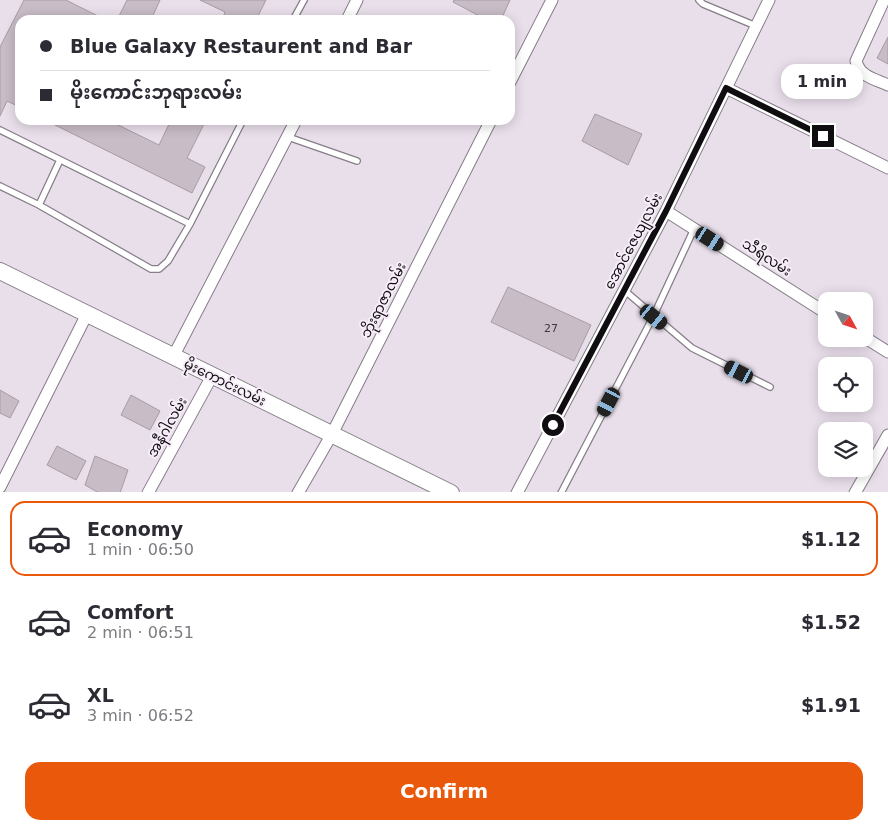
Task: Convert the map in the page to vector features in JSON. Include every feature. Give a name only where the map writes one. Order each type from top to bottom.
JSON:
[{"type":"main road","name":"မိုးကောင်းလမ်း","points":[[0,271],[451,492]]},
{"type":"street","points":[[350,15],[357,0]]},
{"type":"street","points":[[515,72],[552,0]]},
{"type":"street","name":"အောင်ဇေယျလမ်း","points":[[517,492],[666,211],[769,0]]},
{"type":"street","points":[[884,0],[856,61],[858,69],[863,74],[888,85]]},
{"type":"street","points":[[726,88],[888,168]]},
{"type":"street","points":[[173,357],[294,125]]},
{"type":"street","name":"ဘိုးရာဇာလမ်း","points":[[298,492],[332,434],[488,125]]},
{"type":"street","name":"သီရိလမ်း","points":[[666,211],[818,308]]},
{"type":"street","points":[[0,486],[87,314]]},
{"type":"street","points":[[873,343],[888,352]]},
{"type":"street","name":"အနီဂါလမ်း","points":[[148,492],[212,376]]},
{"type":"street","points":[[854,492],[888,435]]},
{"type":"lane","points":[[296,15],[304,0]]},
{"type":"lane","points":[[699,0],[703,4],[756,26]]},
{"type":"lane","points":[[0,186],[39,205],[151,269],[159,269],[168,261],[190,224],[240,125]]},
{"type":"lane","points":[[0,130],[190,224]]},
{"type":"lane","points":[[288,137],[357,161]]},
{"type":"lane","points":[[39,205],[60,160]]},
{"type":"lane","points":[[561,492],[654,317],[694,229]]},
{"type":"lane","points":[[624,290],[692,348],[770,388]]},
{"type":"building","points":[[24,0],[66,0],[96,15],[16,15]]},
{"type":"building","points":[[127,0],[160,0],[153,15],[120,15]]},
{"type":"building","points":[[200,0],[266,0],[258,15],[224,15],[225,12]]},
{"type":"building","points":[[454,0],[510,0],[503,15],[478,15],[453,2]]},
{"type":"building","points":[[15,18],[15,105],[7,101],[0,116],[0,47]]},
{"type":"building","points":[[888,37],[888,64],[877,58]]},
{"type":"building","points":[[595,114],[642,134],[628,165],[582,141]]},
{"type":"building","points":[[55,125],[118,125],[159,145],[169,125],[204,125],[187,158],[205,167],[192,193]]},
{"type":"building","points":[[508,287],[591,325],[574,361],[491,322]]},
{"type":"building","points":[[0,390],[19,401],[10,418],[0,413]]},
{"type":"building","points":[[131,395],[160,411],[150,430],[121,415]]},
{"type":"building","points":[[57,446],[86,461],[76,480],[47,465]]},
{"type":"building","points":[[95,456],[128,470],[120,492],[97,492],[85,485]]},
{"type":"route","points":[[553,425],[666,211],[726,88],[823,136]]}]
